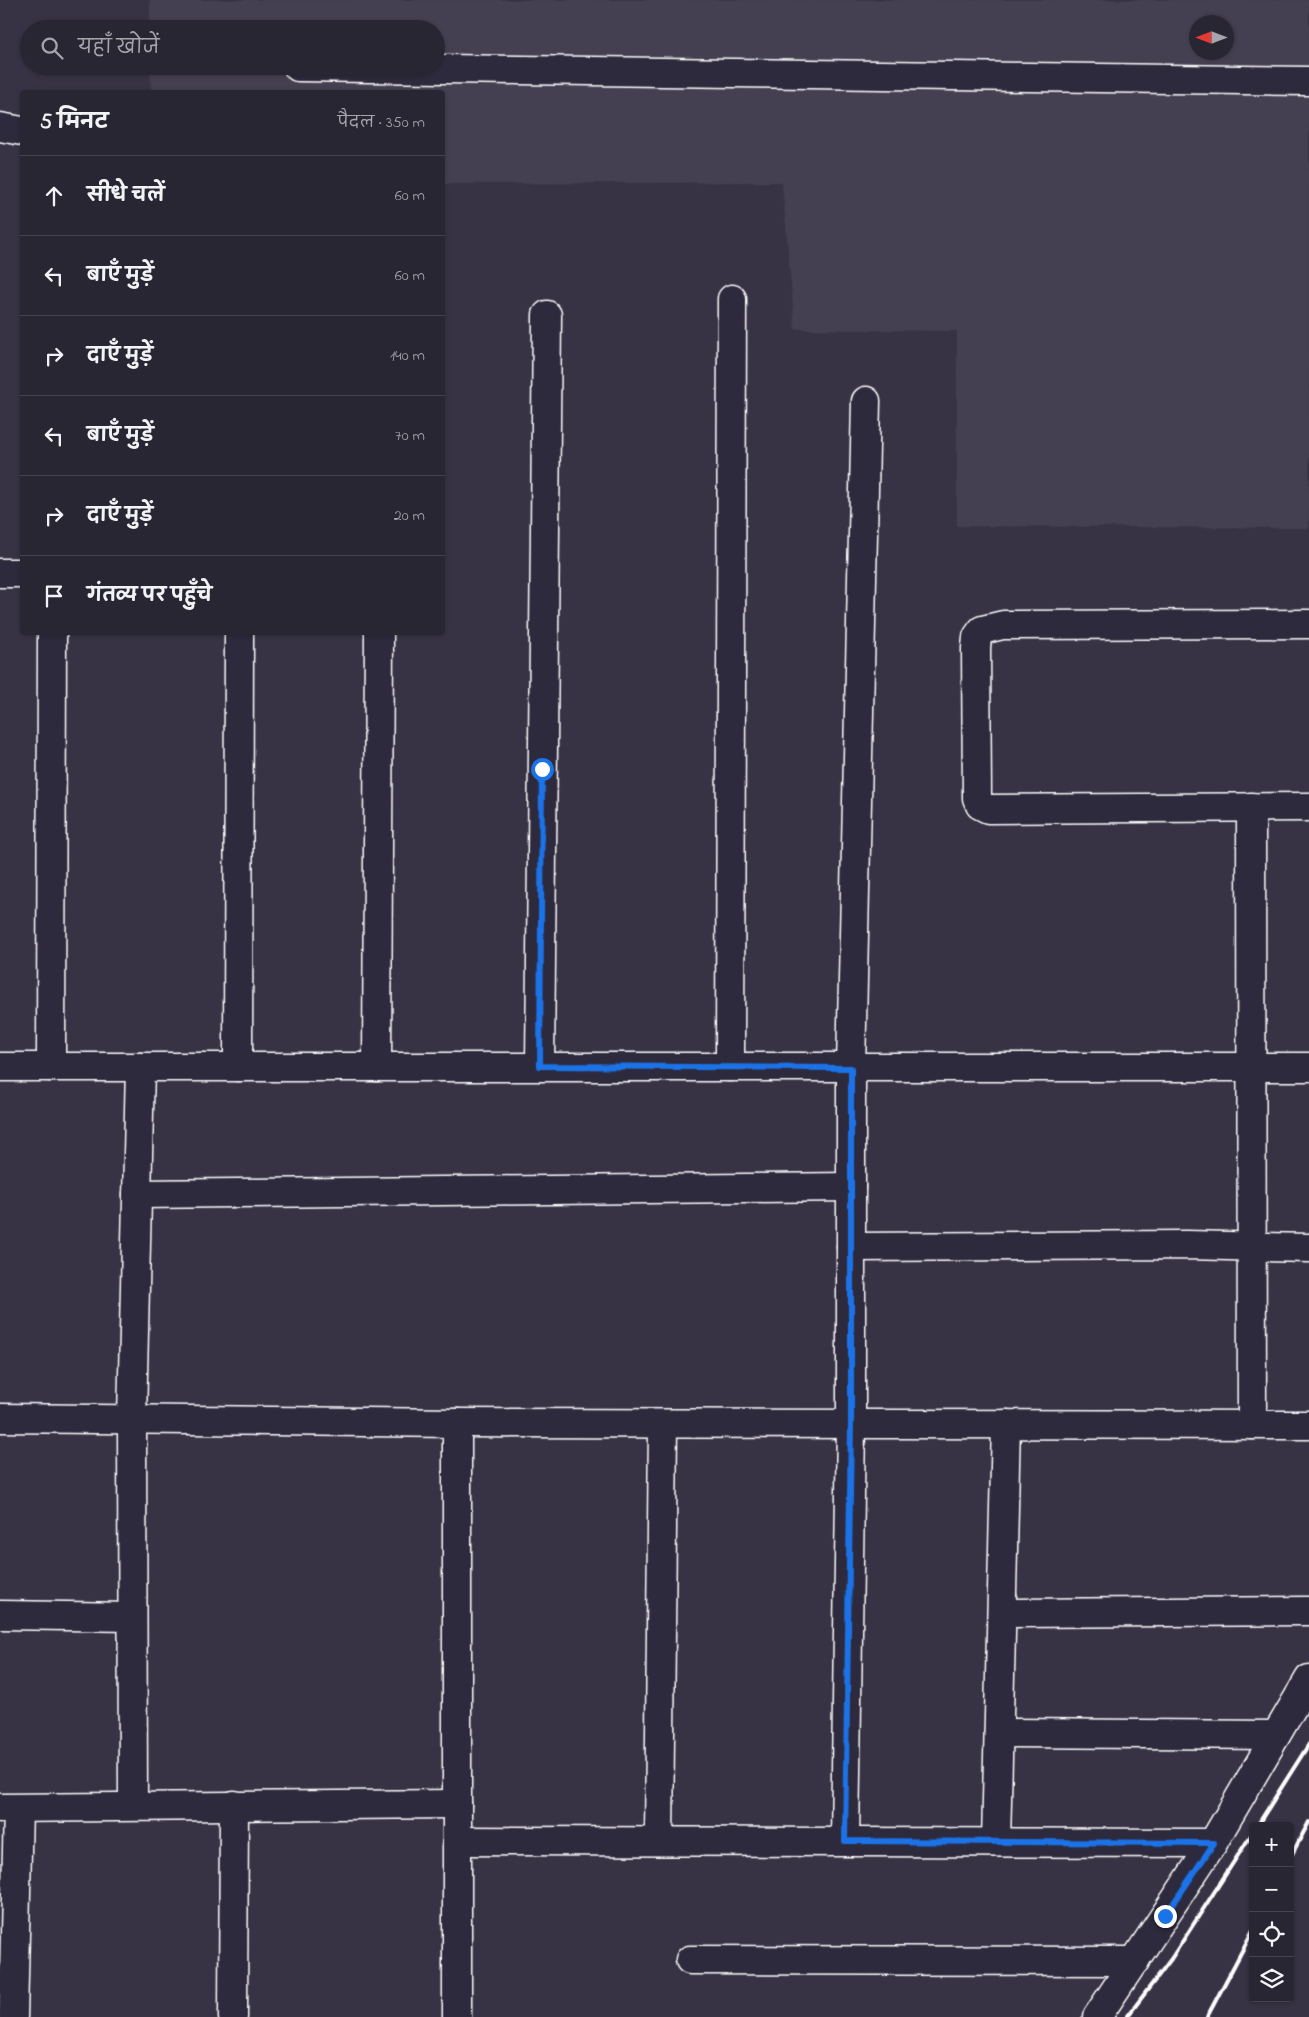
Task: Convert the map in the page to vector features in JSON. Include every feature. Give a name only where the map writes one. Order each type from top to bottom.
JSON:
[{"type":"street","points":[[445,69],[1309,82]]},
{"type":"street","points":[[0,127],[20,131]]},
{"type":"street","points":[[730,1067],[732,299]]},
{"type":"street","points":[[540,1066],[547,315]]},
{"type":"street","points":[[845,1841],[851,1424],[851,1068],[866,401]]},
{"type":"street","points":[[0,573],[20,573]]},
{"type":"street","points":[[1309,624],[1003,625],[982,630],[977,637],[977,798],[980,805],[988,808],[1309,806]]},
{"type":"street","points":[[51,1067],[52,635]]},
{"type":"street","points":[[238,1067],[239,635]]},
{"type":"street","points":[[377,1067],[378,635]]},
{"type":"street","points":[[1251,807],[1252,1425]]},
{"type":"street","points":[[0,1067],[1309,1067]]},
{"type":"street","points":[[133,1806],[132,1419],[140,1067]]},
{"type":"street","points":[[137,1194],[851,1187]]},
{"type":"street","points":[[851,1248],[1187,1245],[1309,1248]]},
{"type":"street","points":[[0,1418],[457,1423],[1309,1425]]},
{"type":"street","points":[[457,1423],[457,2017]]},
{"type":"street","points":[[659,1840],[663,1424]]},
{"type":"street","points":[[996,1842],[1006,1424]]},
{"type":"street","points":[[1002,1613],[1309,1611]]},
{"type":"street","points":[[0,1615],[132,1617]]},
{"type":"street","points":[[1097,2017],[1214,1843],[1309,1679]]},
{"type":"street","points":[[999,1733],[1276,1735]]},
{"type":"street","points":[[13,2017],[9,1808],[457,1804]]},
{"type":"street","points":[[233,2017],[234,1805]]},
{"type":"street","points":[[458,1841],[659,1840],[1214,1843]]},
{"type":"street","points":[[690,1960],[1135,1961]]},
{"type":"shaded area","points":[[150,0],[1309,0],[1309,528],[957,526],[957,331],[795,329],[782,182],[445,184],[445,90],[151,90],[150,75],[445,75],[445,20],[150,20]]},
{"type":"railway","points":[[1260,1822],[1309,1744]]},
{"type":"railway","points":[[1294,1850],[1309,1822]]},
{"type":"railway","points":[[1127,2017],[1171,1959],[1249,1838]]},
{"type":"railway","points":[[1207,2017],[1249,1938]]},
{"type":"route","points":[[542,769],[540,1066],[851,1068],[851,1424],[845,1841],[1214,1843],[1165,1916]]}]
